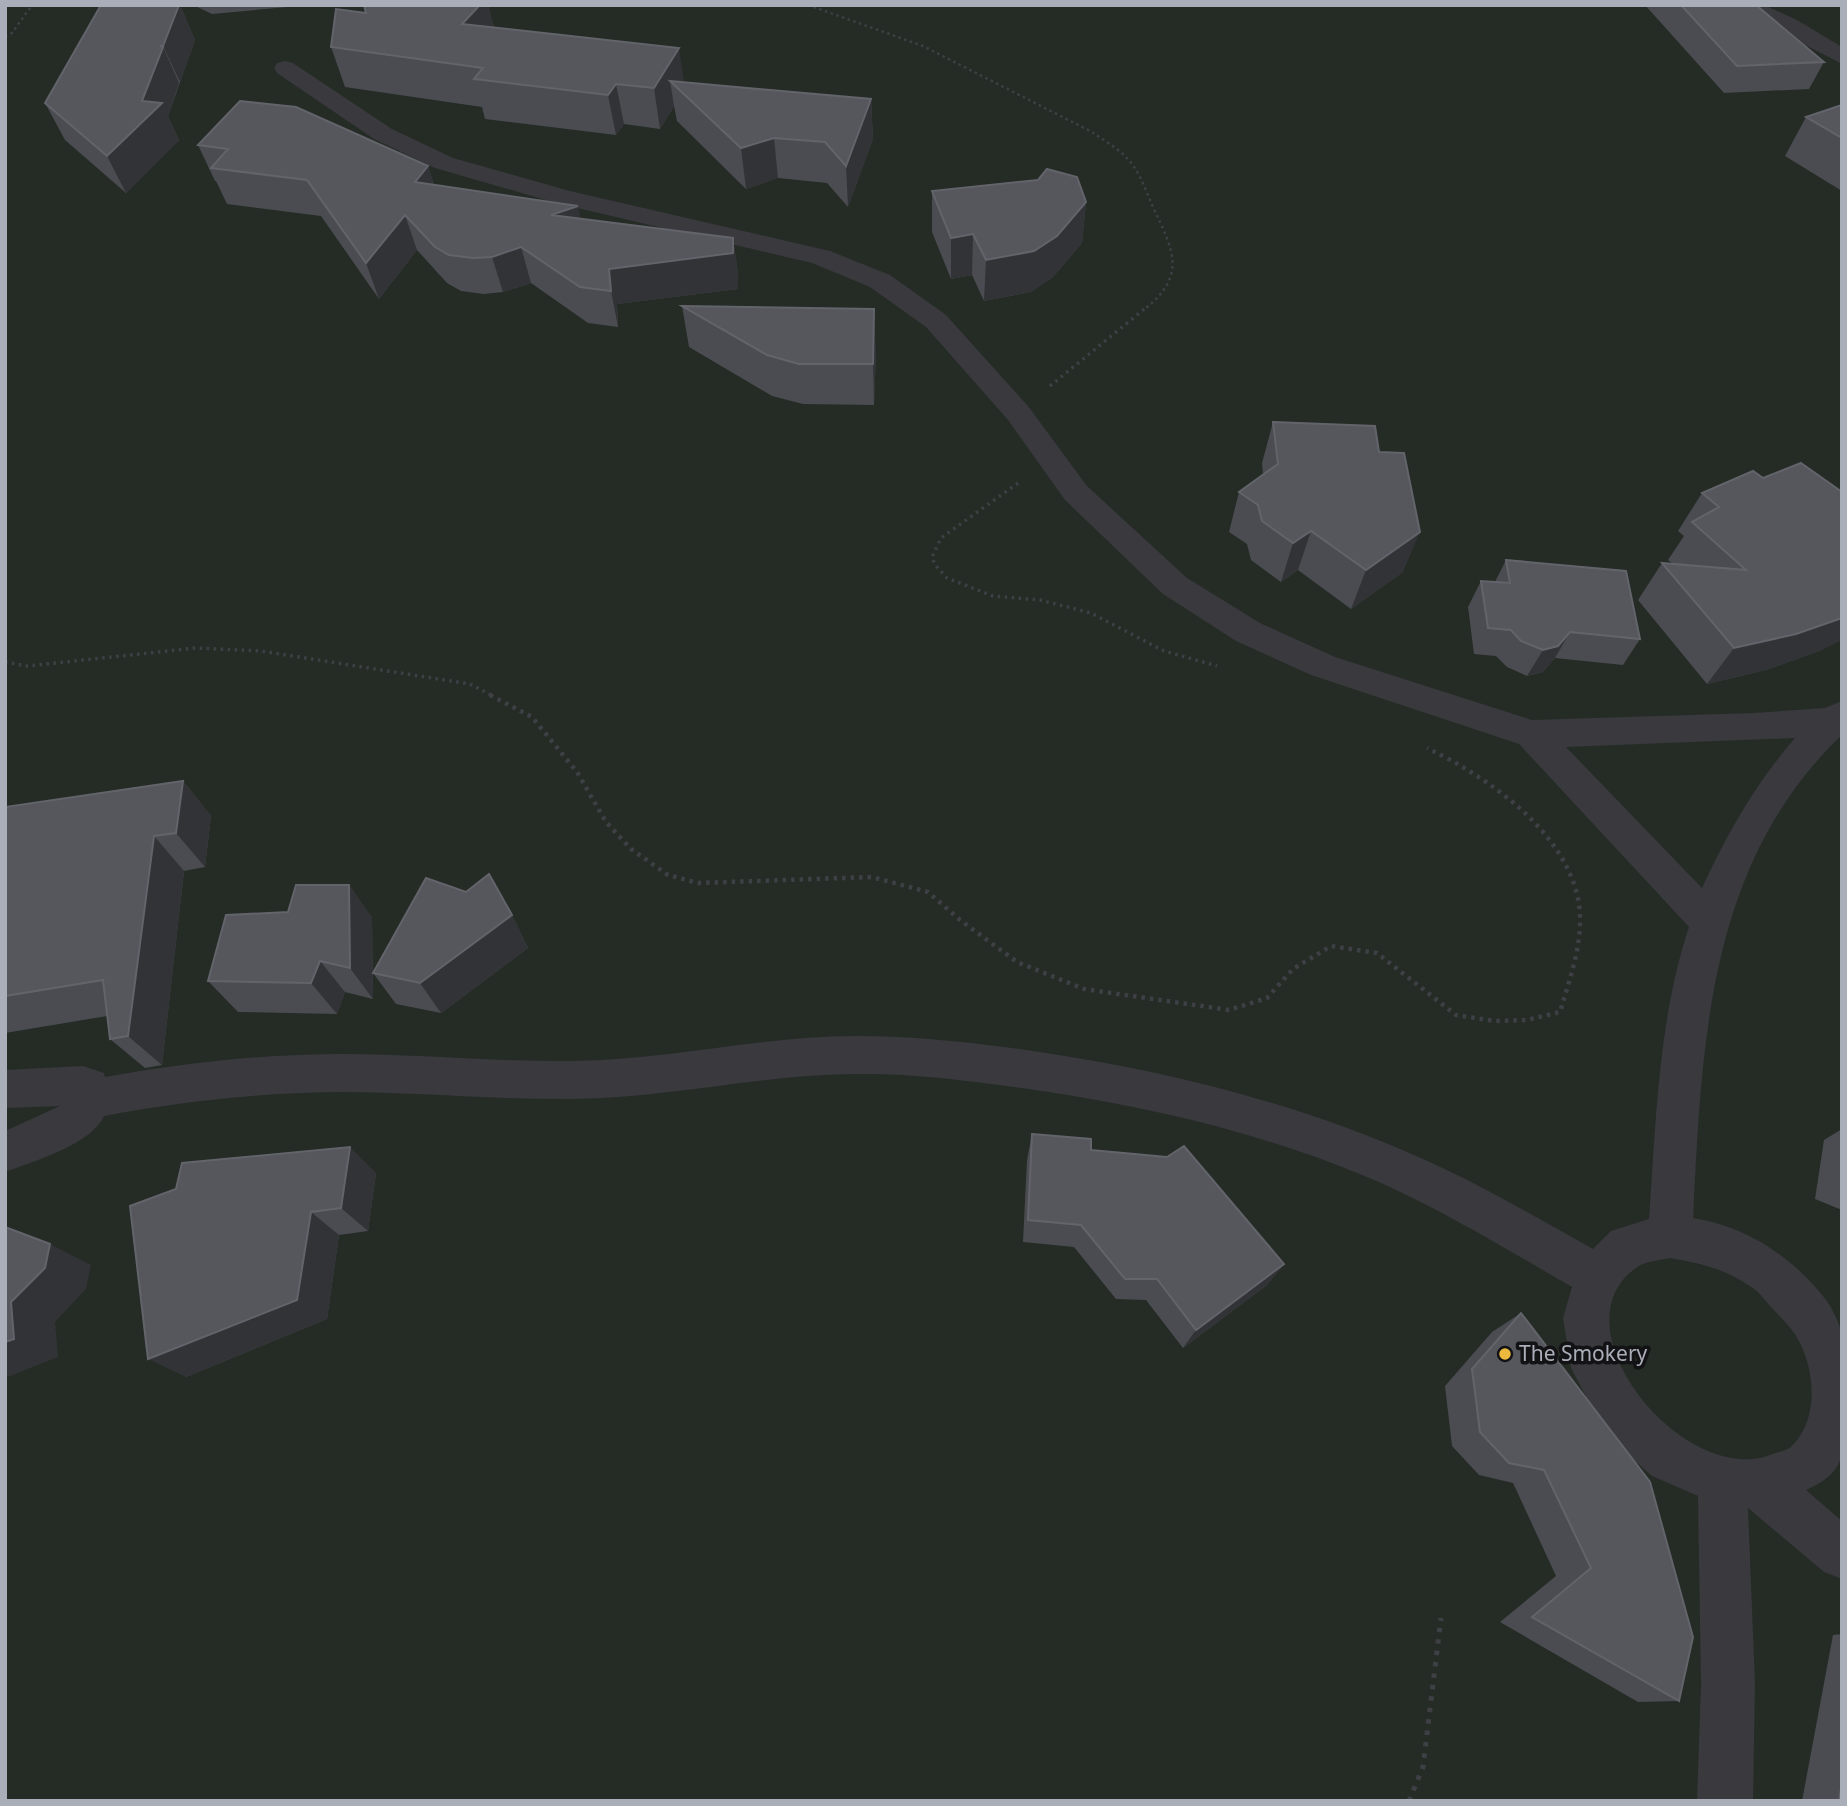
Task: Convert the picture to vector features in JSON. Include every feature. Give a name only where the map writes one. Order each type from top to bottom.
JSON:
[{"type":"street","points":[[1756,10],[1832,25]]},
{"type":"street","points":[[1756,10],[1842,57]]},
{"type":"street","points":[[285,68],[383,134],[444,163],[565,198],[821,257],[880,281],[936,321],[1018,413],[1076,493],[1148,563],[1175,586],[1248,632],[1323,666],[1532,734],[1753,727],[1838,718]]},
{"type":"street","points":[[1670,1236],[1684,1035],[1697,957],[1708,921],[1730,861],[1760,808],[1795,762],[1838,718]]},
{"type":"street","points":[[1532,734],[1708,921]]},
{"type":"street","points":[[92,1099],[163,1086],[288,1075],[386,1074],[576,1080],[654,1076],[778,1057],[855,1055],[960,1060],[1146,1088],[1211,1103],[1275,1123],[1405,1173],[1466,1203],[1598,1276]]},
{"type":"street","points":[[5,1089],[83,1084],[89,1087],[92,1099],[91,1106],[80,1118],[5,1152]]},
{"type":"street","points":[[1742,1482],[1809,1464],[1835,1421],[1837,1368],[1827,1318],[1772,1274],[1721,1245],[1670,1236],[1628,1247],[1598,1276],[1586,1318],[1595,1368],[1624,1419],[1670,1459],[1742,1482],[1842,1554]]},
{"type":"street","points":[[1725,1801],[1728,1684],[1742,1482]]},
{"type":"path","points":[[5,36],[12,33],[32,5]]},
{"type":"path","points":[[808,5],[923,46],[955,65],[1093,132],[1134,166],[1153,213],[1168,240],[1174,259],[1171,279],[1156,300],[1018,413]]},
{"type":"path","points":[[1053,459],[947,533],[933,551],[935,565],[947,578],[969,589],[993,596],[1040,600],[1091,613],[1164,651],[1229,669]]},
{"type":"path","points":[[5,662],[27,666],[196,648],[261,651],[470,684],[532,716],[577,772],[606,822],[631,849],[668,875],[698,883],[872,877],[928,892],[1017,962],[1084,989],[1229,1010],[1267,998],[1293,969],[1331,946],[1377,953],[1456,1015],[1494,1021],[1527,1020],[1560,1012],[1575,959],[1579,907],[1560,854],[1538,826],[1514,804],[1450,760],[1416,743]]},
{"type":"path","points":[[1409,1801],[1423,1767],[1441,1618]]},
{"type":"shaded area","points":[[5,5],[1842,5],[1842,1801],[5,1801]]},
{"type":"building","points":[[101,5],[179,5],[163,46],[160,46],[163,47],[142,101],[162,103],[107,156],[45,103]]},
{"type":"building","points":[[364,5],[480,5],[462,24],[679,48],[654,88],[616,84],[608,95],[474,79],[483,68],[331,47],[336,9],[366,13]]},
{"type":"building","points":[[1681,5],[1756,5],[1824,62],[1737,66]]},
{"type":"building","points":[[670,81],[871,99],[846,166],[825,142],[774,138],[741,148]]},
{"type":"building","points":[[240,101],[296,107],[428,166],[415,182],[578,206],[551,215],[733,238],[733,253],[609,269],[611,291],[580,287],[521,247],[492,257],[449,255],[435,247],[405,215],[366,263],[307,180],[211,168],[228,149],[198,145]]},
{"type":"building","points":[[1842,105],[1842,138],[1806,117]]},
{"type":"building","points":[[1047,169],[1077,177],[1086,202],[1057,236],[1034,251],[986,260],[973,234],[951,238],[932,191],[1038,180]]},
{"type":"building","points":[[682,306],[874,309],[873,364],[799,364],[767,355]]},
{"type":"building","points":[[1273,422],[1375,426],[1379,452],[1404,453],[1420,532],[1366,570],[1311,531],[1293,543],[1262,521],[1258,505],[1239,492],[1278,464]]},
{"type":"building","points":[[1801,463],[1842,492],[1842,618],[1796,634],[1734,648],[1662,563],[1746,570],[1692,522],[1719,507],[1702,493],[1753,471],[1763,478]]},
{"type":"building","points":[[1506,560],[1626,571],[1640,639],[1570,632],[1558,646],[1543,650],[1521,641],[1511,630],[1488,628],[1481,581],[1510,583]]},
{"type":"building","points":[[183,781],[176,833],[154,836],[128,1036],[110,1039],[103,980],[5,996],[5,807]]},
{"type":"building","points":[[489,874],[512,915],[420,983],[373,973],[426,878],[466,892]]},
{"type":"building","points":[[296,885],[349,885],[350,968],[320,961],[311,983],[208,981],[226,915],[288,912]]},
{"type":"building","points":[[1032,1134],[1091,1139],[1091,1150],[1167,1157],[1184,1146],[1284,1264],[1196,1330],[1157,1279],[1125,1279],[1081,1225],[1028,1220]]},
{"type":"building","points":[[350,1147],[341,1208],[311,1212],[297,1300],[148,1359],[130,1206],[176,1189],[182,1163]]},
{"type":"building","points":[[5,1227],[50,1244],[45,1268],[11,1302],[14,1339],[5,1342]]},
{"type":"building","points":[[1521,1313],[1650,1482],[1693,1637],[1679,1701],[1532,1617],[1591,1568],[1544,1470],[1509,1463],[1480,1432],[1472,1369]]},
{"type":"place","name":"The Smokery","points":[[1505,1354]]}]
